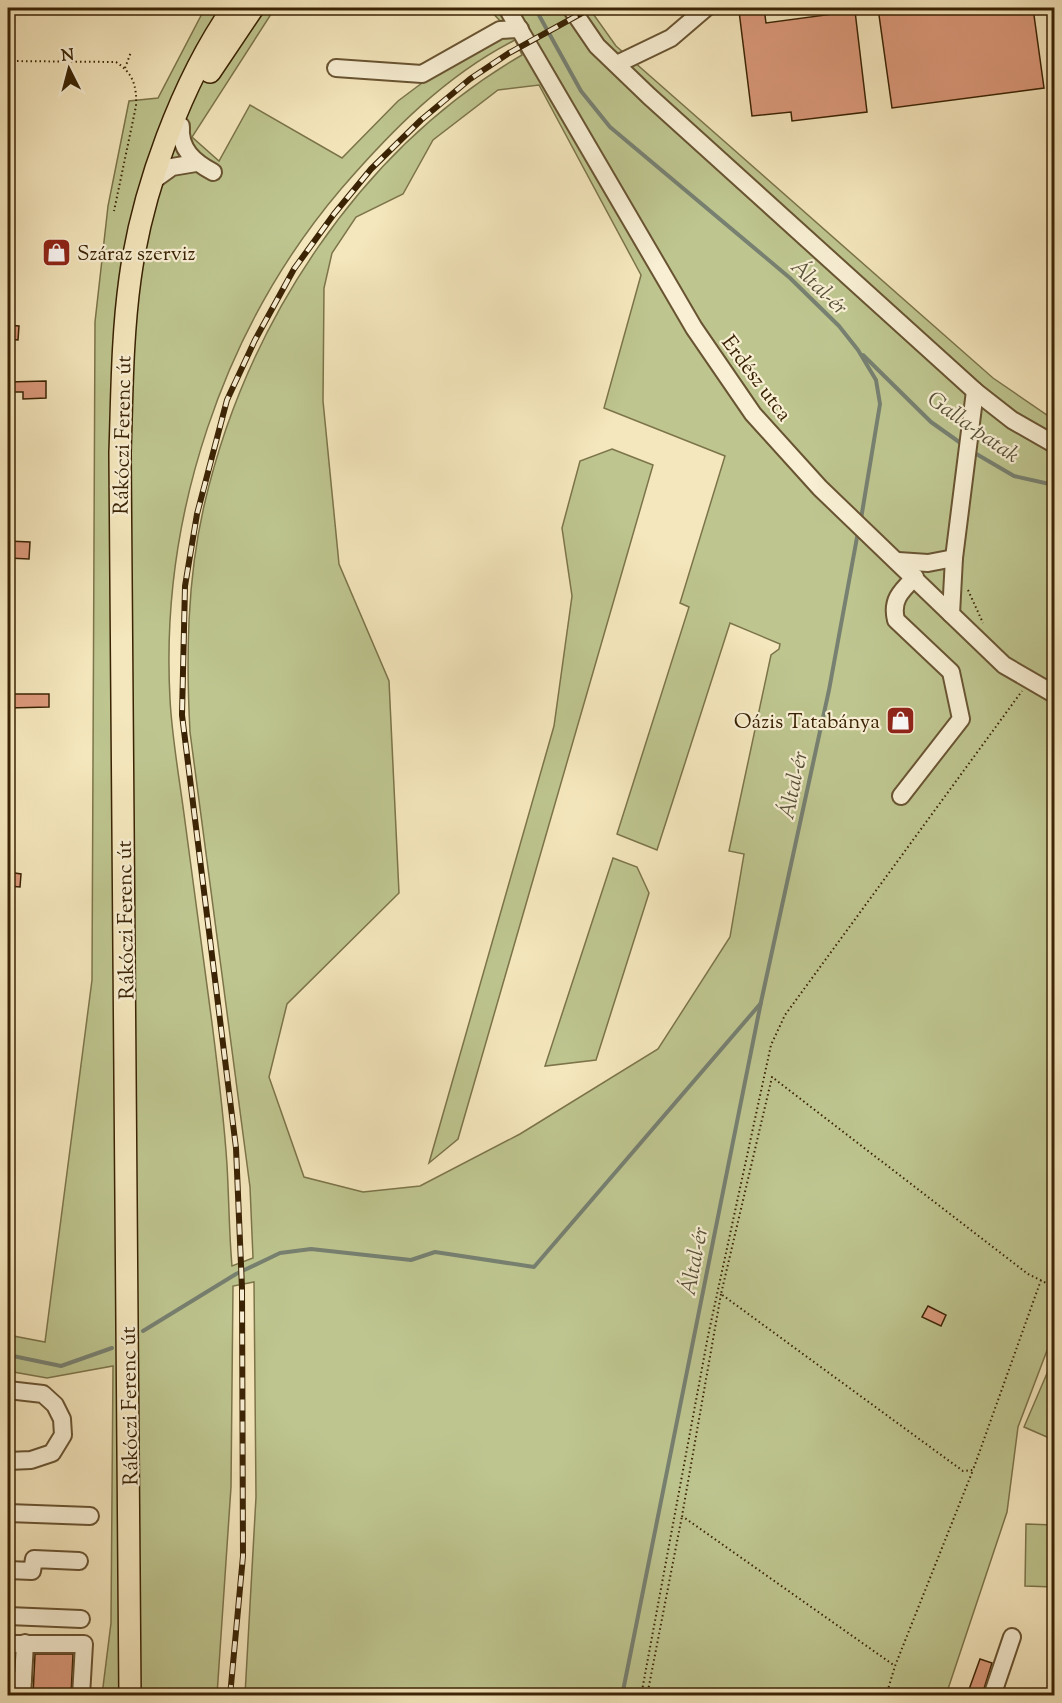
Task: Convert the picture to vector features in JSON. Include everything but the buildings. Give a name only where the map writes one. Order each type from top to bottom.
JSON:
[{"type":"main road","name":"Rákóczi Ferenc út","points":[[130,1695],[120,453],[122,370],[130,279],[136,244],[154,180],[192,77],[233,8]]},
{"type":"main road","name":"Rákóczi Ferenc út","points":[[164,150],[181,126],[220,55],[253,8]]},
{"type":"street","points":[[571,8],[590,38],[649,96],[975,391],[1012,420],[1054,444]]},
{"type":"street","points":[[617,64],[670,38],[706,8]]},
{"type":"street","points":[[336,68],[422,74],[500,30],[510,15]]},
{"type":"street","name":"Erdész utca","points":[[510,15],[708,351],[753,414],[820,488],[1004,665],[1054,694]]},
{"type":"street","points":[[181,126],[183,144],[196,163],[213,172]]},
{"type":"street","points":[[154,180],[172,167],[196,163]]},
{"type":"street","points":[[951,614],[954,558],[967,471],[975,391]]},
{"type":"street","points":[[898,561],[928,563],[954,558]]},
{"type":"street","points":[[901,796],[961,719],[951,672],[896,620],[893,608],[899,594],[915,577]]},
{"type":"street","points":[[8,1390],[43,1394],[55,1405],[62,1419],[63,1436],[52,1454],[31,1460],[8,1461]]},
{"type":"street","points":[[8,1513],[90,1516]]},
{"type":"street","points":[[8,1570],[32,1571],[33,1559],[79,1562]]},
{"type":"street","points":[[8,1616],[81,1618]]},
{"type":"street","points":[[992,1695],[1012,1637]]},
{"type":"street","points":[[8,1644],[25,1642],[84,1644],[81,1695]]},
{"type":"street","points":[[17,1685],[25,1642]]},
{"type":"path","points":[[125,68],[131,52]]},
{"type":"path","points":[[8,61],[116,62],[125,68],[137,90],[136,106],[114,211]]},
{"type":"path","points":[[968,580],[969,592],[988,633]]},
{"type":"path","points":[[641,1695],[708,1336],[771,1045],[785,1016],[1029,681]]},
{"type":"path","points":[[647,1695],[682,1516],[721,1294],[772,1077],[1028,1274],[1054,1287]]},
{"type":"path","points":[[886,1695],[895,1666],[973,1470],[1041,1280]]},
{"type":"path","points":[[721,1294],[963,1471],[973,1470]]},
{"type":"path","points":[[682,1516],[895,1666]]},
{"type":"green space","points":[[205,8],[275,8],[192,137],[219,161],[250,105],[342,158],[398,101],[502,23],[488,8],[589,8],[616,46],[993,378],[1054,420],[1054,1332],[1018,1427],[1007,1512],[946,1695],[245,1695],[256,1497],[254,1282],[233,1286],[231,1487],[217,1695],[102,1695],[111,1623],[113,1366],[47,1378],[8,1371],[8,1335],[45,1342],[92,980],[95,322],[108,206],[129,101],[158,98]],"holes":[[[515,40],[522,55],[463,94],[409,140],[361,191],[318,248],[280,308],[248,372],[223,438],[204,506],[194,562],[189,619],[190,732],[250,1187],[253,1258],[232,1266],[221,1094],[170,699],[170,631],[176,562],[189,494],[207,428],[232,363],[263,302],[299,243],[341,189],[421,106],[466,70]],[[539,85],[641,275],[604,408],[725,456],[680,603],[689,607],[617,834],[657,850],[730,623],[780,644],[779,649],[771,655],[729,851],[744,854],[730,937],[658,1049],[520,1134],[420,1186],[363,1192],[304,1177],[269,1077],[287,1004],[399,893],[389,681],[339,564],[323,401],[324,288],[332,253],[356,217],[403,194],[433,140],[498,90]]]},
{"type":"green space","points":[[612,449],[653,465],[458,1139],[429,1163],[554,726],[572,596],[562,528],[580,461]]},
{"type":"green space","points":[[613,858],[637,867],[649,893],[596,1060],[545,1066]]},
{"type":"green space","points":[[1054,1357],[1054,1440],[1024,1427]]},
{"type":"green space","points":[[1026,1524],[1054,1525],[1054,1587],[1025,1586]]},
{"type":"waterway","name":"Által-ér","points":[[535,8],[581,91],[610,127],[790,278],[839,326],[858,350],[876,380],[880,404],[861,519]]},
{"type":"waterway","name":"Galla-patak","points":[[863,355],[931,422],[962,444]]},
{"type":"waterway","name":"Galla-patak","points":[[973,452],[1014,476],[1054,485]]},
{"type":"waterway","name":"Által-ér","points":[[622,1696],[761,1002],[829,690],[858,532]]},
{"type":"waterway","points":[[143,1331],[236,1274],[280,1253],[311,1249],[411,1260],[435,1252],[534,1267],[761,1003]]},
{"type":"waterway","points":[[8,1355],[61,1366],[112,1348]]},
{"type":"railway","points":[[230,1696],[243,1556],[242,1288],[236,1148],[182,715],[185,586],[197,514],[227,400],[255,340],[294,269],[334,214],[371,169],[421,120],[470,79],[509,53],[591,8]]},
{"type":"place","name":"Száraz szerviz","points":[[56,253]]},
{"type":"place","name":"Oázis Tatabánya","points":[[901,721]]}]
